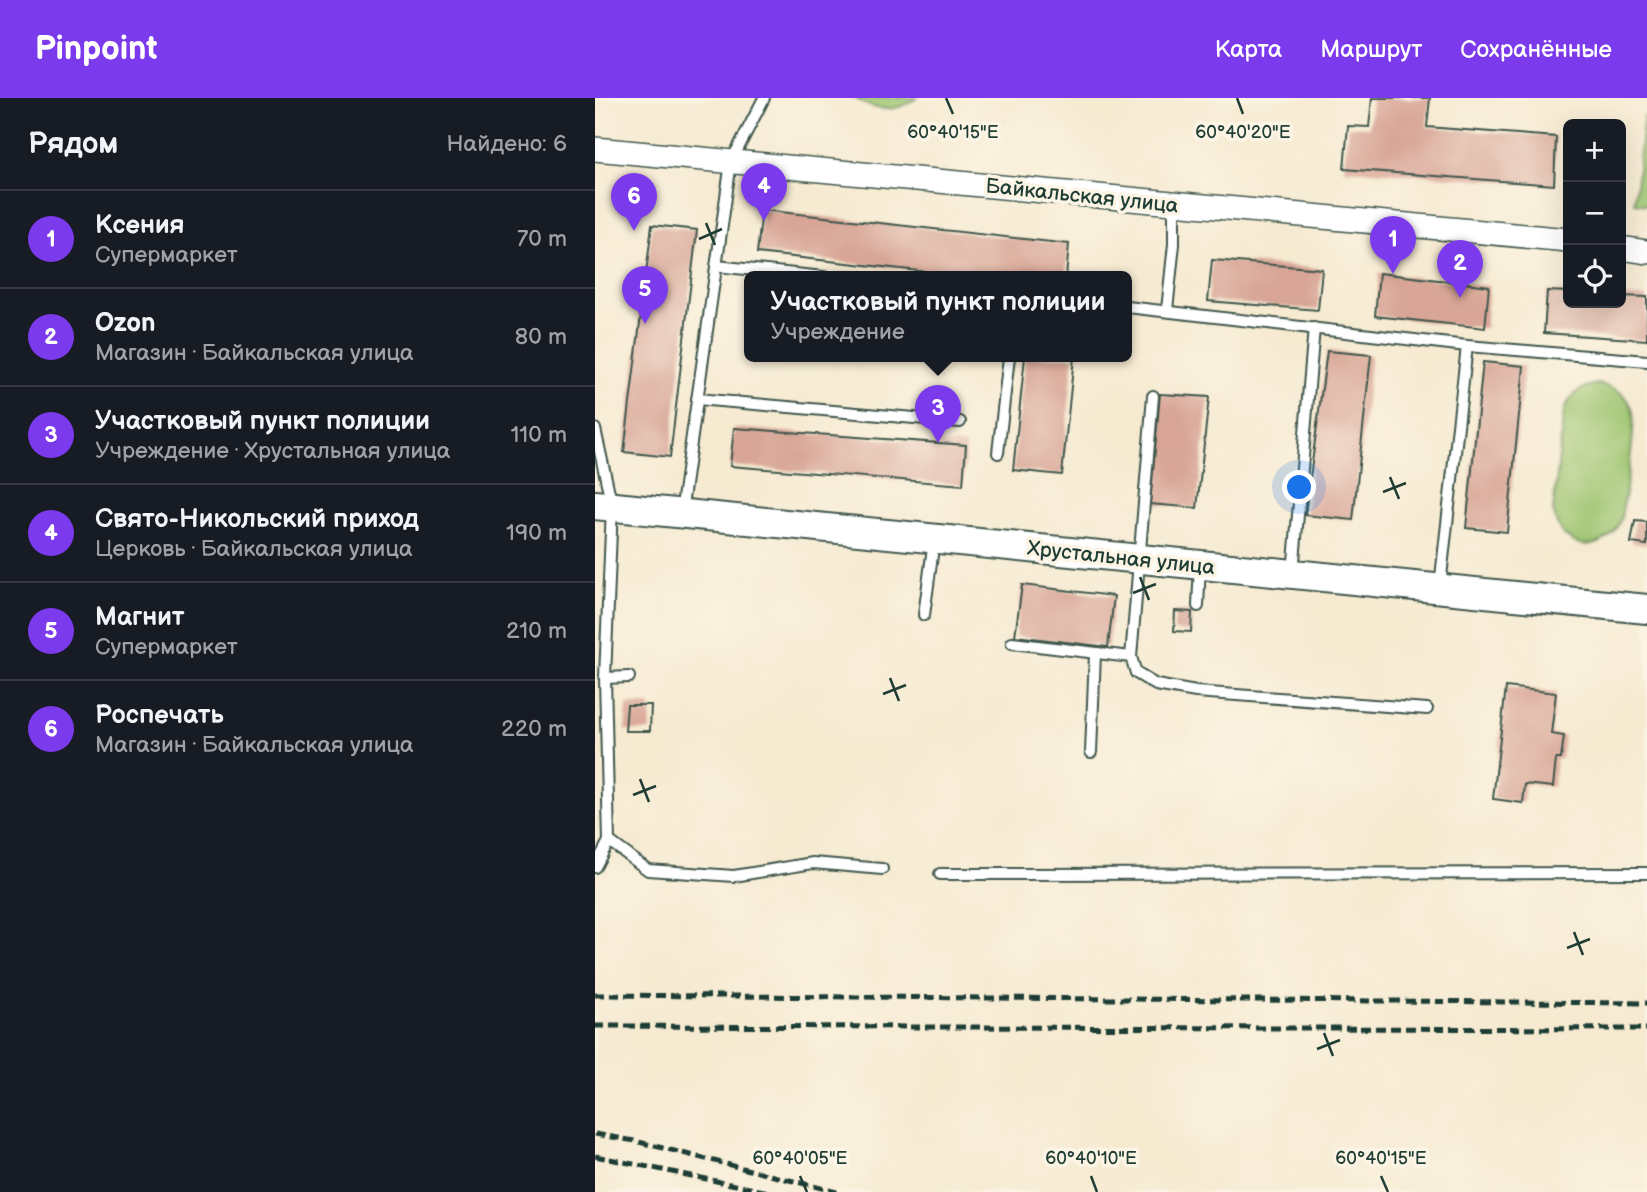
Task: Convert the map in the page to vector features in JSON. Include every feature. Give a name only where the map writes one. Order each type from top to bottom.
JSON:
[{"type":"street","name":"Байкальская улица","points":[[595,149],[1563,240]]},
{"type":"street","points":[[1626,249],[1647,251]]},
{"type":"street","name":"Хрустальная улица","points":[[604,506],[1647,609]]},
{"type":"lane","points":[[681,513],[731,162],[764,98]]},
{"type":"lane","points":[[1167,310],[1174,244],[1174,205]]},
{"type":"lane","points":[[716,266],[765,271]]},
{"type":"lane","points":[[1132,306],[1467,346],[1647,361]]},
{"type":"lane","points":[[1293,575],[1314,328]]},
{"type":"lane","points":[[1440,588],[1467,346]]},
{"type":"lane","points":[[998,453],[1008,362]]},
{"type":"lane","points":[[1153,396],[1131,657],[1136,673],[1156,685],[1182,690],[1427,709]]},
{"type":"lane","points":[[697,399],[960,422]]},
{"type":"lane","points":[[595,429],[612,555],[605,678],[609,841],[595,867]]},
{"type":"lane","points":[[924,615],[933,540]]},
{"type":"lane","points":[[1198,606],[1201,565]]},
{"type":"lane","points":[[1012,643],[1131,657]]},
{"type":"lane","points":[[1091,752],[1095,654]]},
{"type":"lane","points":[[605,678],[629,677]]},
{"type":"lane","points":[[609,841],[648,870],[734,876],[813,863],[882,869]]},
{"type":"lane","points":[[940,874],[1647,873]]},
{"type":"green space","points":[[855,98],[917,98],[894,109],[878,109]]},
{"type":"green space","points":[[1644,117],[1647,117],[1647,205],[1634,203]]},
{"type":"green space","points":[[1597,384],[1618,391],[1629,402],[1633,417],[1632,445],[1621,519],[1605,540],[1584,545],[1573,542],[1564,535],[1557,525],[1553,511],[1564,410],[1577,392]]},
{"type":"building","points":[[1372,98],[1430,98],[1427,127],[1556,137],[1554,185],[1344,169],[1348,126],[1369,127]]},
{"type":"building","points":[[762,210],[1069,244],[1067,271],[920,271],[757,253]]},
{"type":"building","points":[[652,225],[697,230],[670,457],[624,452]]},
{"type":"building","points":[[1212,260],[1322,269],[1318,310],[1208,301]]},
{"type":"building","points":[[1379,273],[1489,286],[1485,328],[1375,316]]},
{"type":"building","points":[[1547,291],[1563,292],[1563,308],[1626,308],[1626,296],[1647,297],[1647,340],[1544,333]]},
{"type":"building","points":[[1327,351],[1371,355],[1353,520],[1305,515]]},
{"type":"building","points":[[1024,362],[1073,362],[1062,475],[1013,470]]},
{"type":"building","points":[[1483,362],[1524,366],[1507,532],[1466,528]]},
{"type":"building","points":[[1160,394],[1209,397],[1197,508],[1150,504]]},
{"type":"building","points":[[734,428],[966,445],[963,485],[730,466]]},
{"type":"building","points":[[1635,521],[1647,522],[1647,545],[1631,543]]},
{"type":"building","points":[[1022,585],[1114,596],[1108,647],[1015,636]]},
{"type":"building","points":[[1175,611],[1192,612],[1191,632],[1174,631]]},
{"type":"building","points":[[1506,687],[1556,693],[1551,734],[1564,736],[1561,759],[1556,759],[1553,787],[1525,784],[1523,803],[1493,799]]},
{"type":"building","points":[[627,705],[651,705],[650,731],[625,731]]},
{"type":"railway","points":[[595,995],[1647,1003]]},
{"type":"railway","points":[[595,1026],[1647,1029]]},
{"type":"railway","points":[[595,1134],[635,1141],[837,1192]]},
{"type":"railway","points":[[595,1156],[769,1192]]},
{"type":"place","name":"Свято-Никольский приход","points":[[764,221]]},
{"type":"place","name":"Роспечать","points":[[634,231]]},
{"type":"place","name":"Ксения","points":[[1393,274]]},
{"type":"place","name":"Ozon","points":[[1460,298]]},
{"type":"place","name":"Магнит","points":[[645,324]]},
{"type":"place","name":"Участковый пункт полиции","points":[[938,443]]}]
